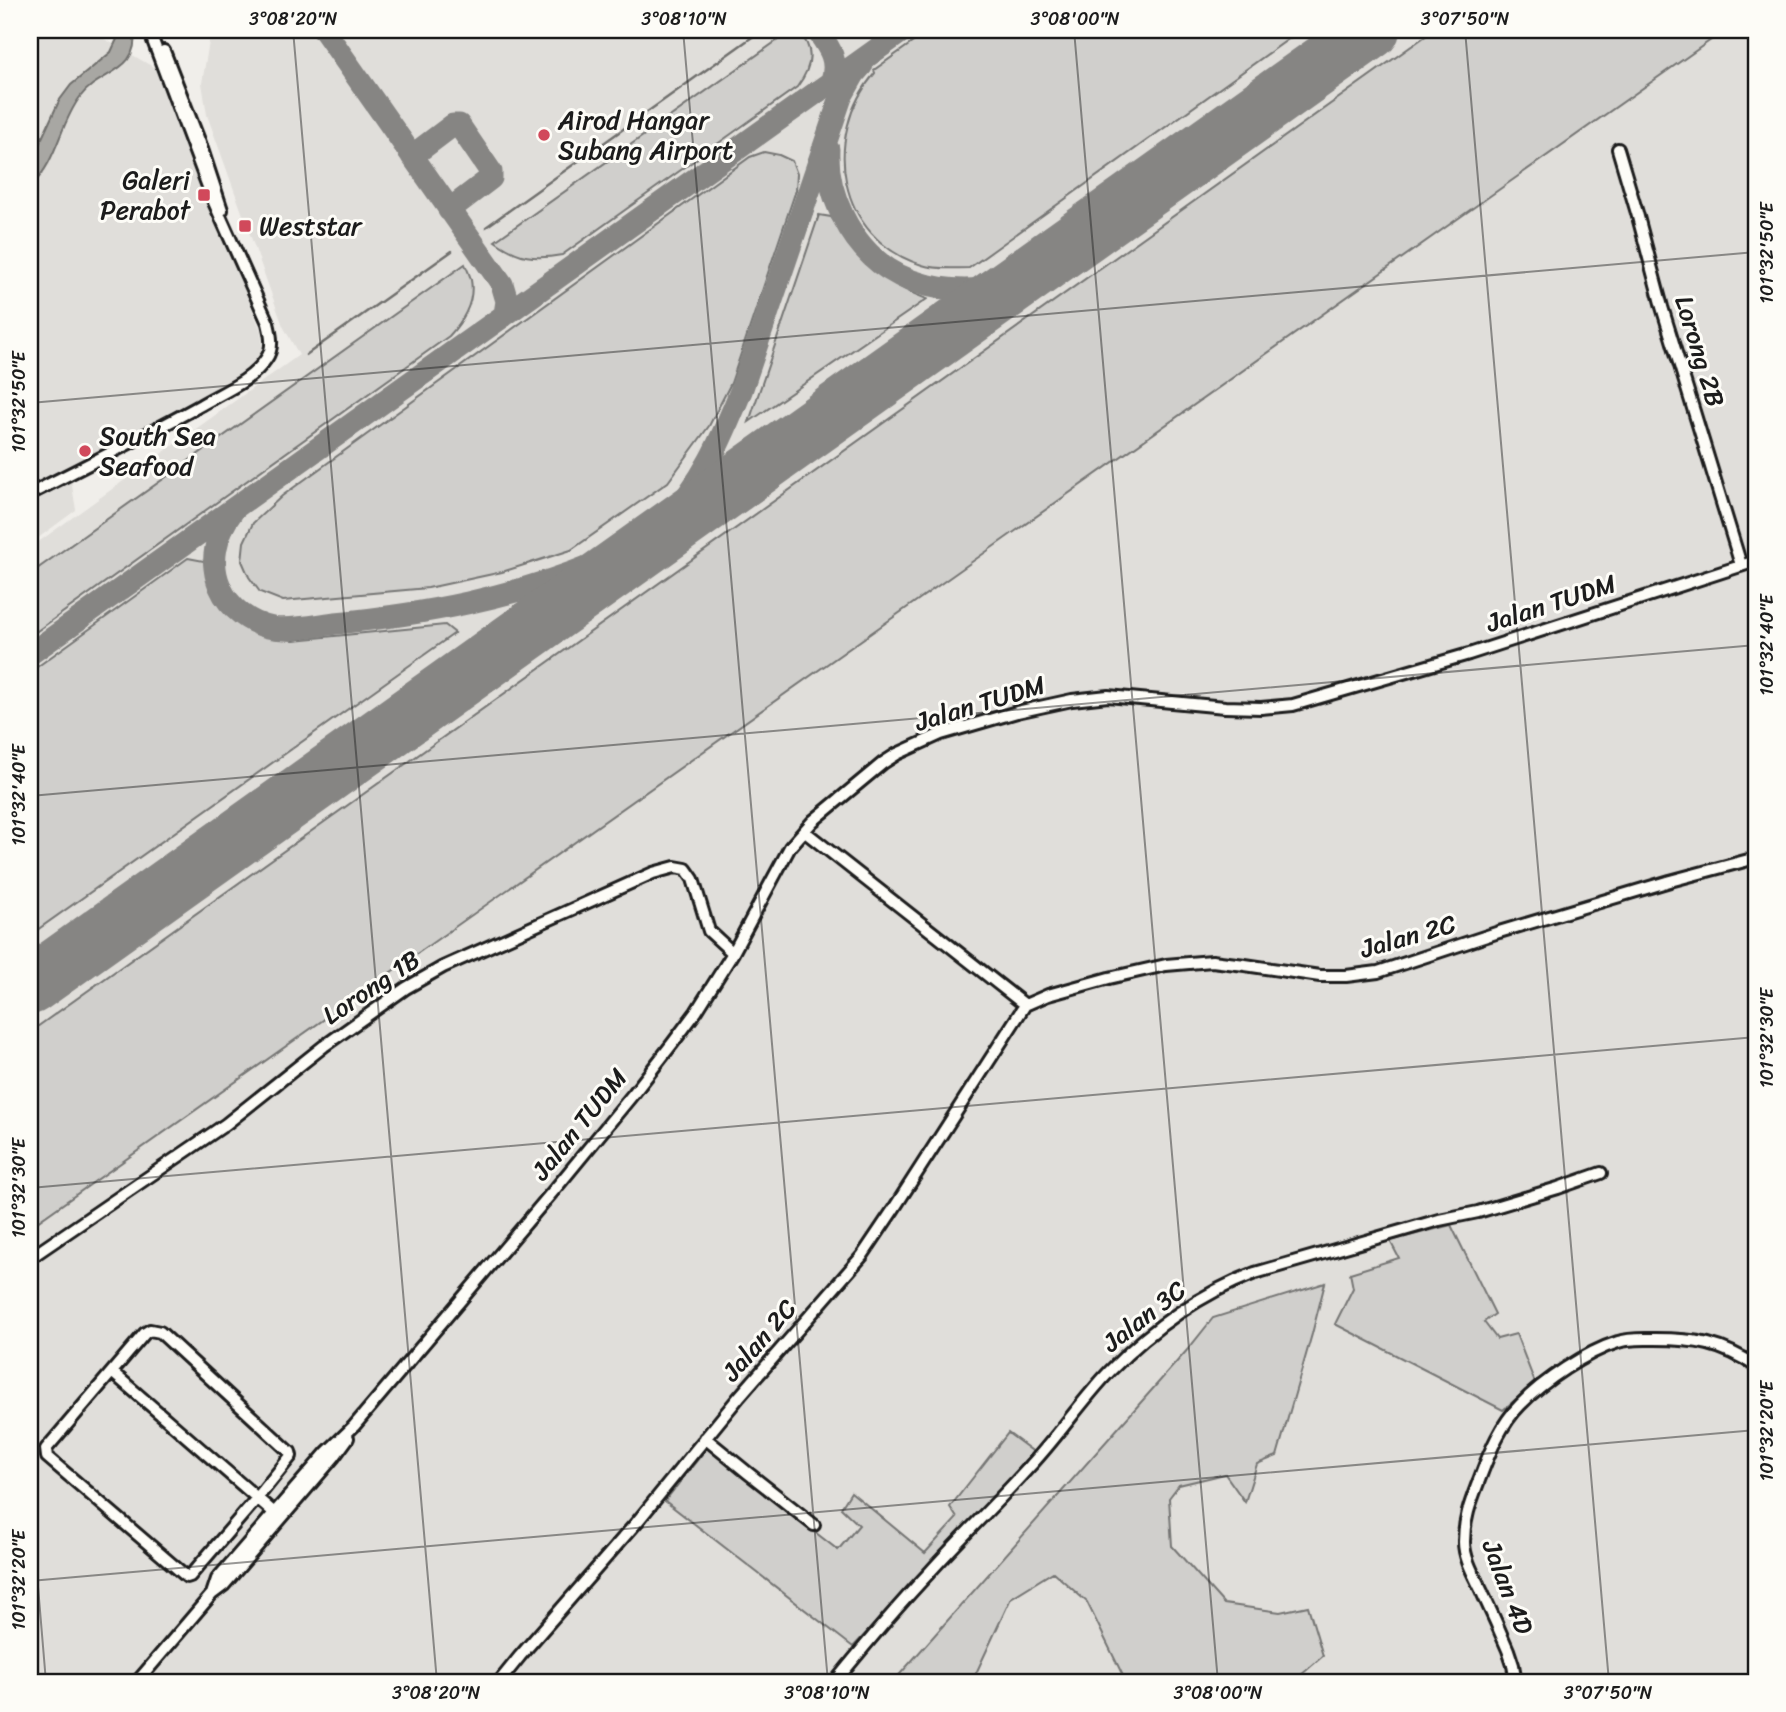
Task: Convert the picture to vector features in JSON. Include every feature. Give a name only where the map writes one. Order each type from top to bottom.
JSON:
[{"type":"street","points":[[30,494],[167,424],[248,378],[267,358],[271,348],[268,323],[213,200],[149,30]]},
{"type":"street","points":[[156,30],[220,199],[227,230]]},
{"type":"street","name":"Lorong 2B","points":[[1618,149],[1662,307],[1741,565]]},
{"type":"street","name":"Jalan TUDM","points":[[136,1682],[212,1594],[224,1585],[278,1516],[334,1457],[354,1426],[634,1093],[696,1012],[733,953],[790,847],[804,831],[883,763],[942,734],[1017,712],[1064,702],[1108,696],[1225,707],[1293,705],[1469,654],[1756,561]]},
{"type":"street","points":[[804,831],[1025,1005]]},
{"type":"street","name":"Jalan 2C","points":[[499,1682],[862,1256],[1025,1005],[1048,995],[1108,978],[1176,964],[1212,961],[1320,976],[1378,972],[1499,932],[1756,858]]},
{"type":"street","name":"Lorong 1B","points":[[30,1258],[226,1124],[324,1046],[406,988],[443,967],[653,873],[675,867],[686,869],[693,879],[709,931],[733,953]]},
{"type":"street","name":"Jalan 3C","points":[[835,1682],[928,1573],[1032,1464],[1110,1371],[1176,1315],[1228,1283],[1255,1273],[1439,1220],[1491,1208],[1601,1173]]},
{"type":"street","points":[[145,1332],[160,1332],[290,1452],[291,1456],[258,1497],[190,1576],[182,1574],[47,1457],[46,1449],[112,1372],[145,1332]]},
{"type":"street","name":"Jalan 4D","points":[[1516,1682],[1508,1650],[1469,1564],[1464,1546],[1465,1523],[1471,1501],[1493,1447],[1508,1419],[1520,1405],[1579,1359],[1619,1341],[1698,1340],[1756,1366]]},
{"type":"street","points":[[112,1372],[278,1516]]},
{"type":"street","points":[[705,1438],[814,1525]]},
{"type":"shaded area","points":[[30,30],[98,30],[101,37],[155,68],[261,331],[263,349],[250,368],[156,430],[70,473],[76,510],[30,544]]},
{"type":"shaded area","points":[[117,30],[134,30],[131,55],[117,70],[88,88],[80,97],[67,119],[47,166],[30,187],[30,164],[59,101],[71,85],[111,52],[117,39]]},
{"type":"shaded area","points":[[211,30],[1756,30],[1756,1682],[30,1682],[30,548],[299,355],[283,326],[207,115],[202,83]]},
{"type":"shaded area","points":[[792,30],[797,30],[804,38],[810,55],[806,72],[797,87],[562,255],[527,256],[511,251],[495,241]]},
{"type":"shaded area","points":[[930,30],[1301,30],[969,268],[934,268],[893,252],[871,233],[856,209],[846,183],[844,155],[848,126],[858,98],[875,73],[874,70]]},
{"type":"shaded area","points":[[1434,30],[1725,30],[30,1227],[30,1032]]},
{"type":"shaded area","points":[[764,152],[792,161],[797,174],[796,190],[731,383],[709,426],[668,482],[571,550],[502,572],[428,588],[283,601],[260,592],[242,561],[244,542],[253,523],[282,496],[750,157]]},
{"type":"shaded area","points":[[819,215],[831,217],[860,255],[886,278],[927,299],[749,422]]},
{"type":"shaded area","points":[[465,264],[471,280],[471,296],[463,317],[449,336],[30,636],[30,574]]},
{"type":"shaded area","points":[[188,558],[204,561],[207,580],[214,595],[231,617],[266,636],[294,640],[445,625],[455,633],[30,935],[30,672]]},
{"type":"shaded area","points":[[1451,1225],[1495,1314],[1484,1322],[1497,1339],[1516,1334],[1535,1383],[1503,1410],[1335,1324],[1353,1288],[1350,1273],[1399,1258],[1390,1241]]},
{"type":"shaded area","points":[[1325,1283],[1277,1456],[1257,1464],[1245,1502],[1225,1474],[1179,1485],[1169,1498],[1172,1546],[1224,1604],[1280,1612],[1308,1606],[1323,1656],[1293,1682],[1126,1682],[1087,1602],[1053,1572],[1011,1598],[972,1682],[893,1682],[1213,1318]]},
{"type":"shaded area","points":[[1008,1433],[1035,1453],[853,1647],[665,1501],[707,1448],[838,1550],[859,1525],[841,1508],[851,1492],[925,1553],[957,1518],[950,1507]]},
{"type":"waterway","points":[[486,227],[762,30]]},
{"type":"waterway","points":[[306,355],[452,251]]},
{"type":"taxiway","points":[[324,30],[502,284],[507,301],[505,314]]},
{"type":"taxiway","points":[[817,30],[833,59],[832,80]]},
{"type":"taxiway","points":[[30,654],[904,30]]},
{"type":"taxiway","points":[[665,522],[690,492],[726,427],[741,391],[841,97],[862,65]]},
{"type":"taxiway","points":[[412,156],[453,125],[459,125],[491,172],[491,178],[449,210]]},
{"type":"taxiway","points":[[828,149],[831,183],[836,200],[852,232],[874,259],[900,276],[940,288],[983,289],[1008,282],[1044,263]]},
{"type":"taxiway","points":[[232,512],[226,520],[216,548],[215,568],[220,587],[229,602],[248,619],[264,626],[287,629],[435,609],[532,586],[608,558],[694,512]]},
{"type":"runway","points":[[30,986],[1371,30]]},
{"type":"place","name":"Airod Hangar Subang Airport","points":[[544,135]]},
{"type":"place","name":"Galeri Perabot","points":[[204,195]]},
{"type":"place","name":"Weststar","points":[[245,226]]},
{"type":"place","name":"South Sea Seafood","points":[[85,451]]}]
